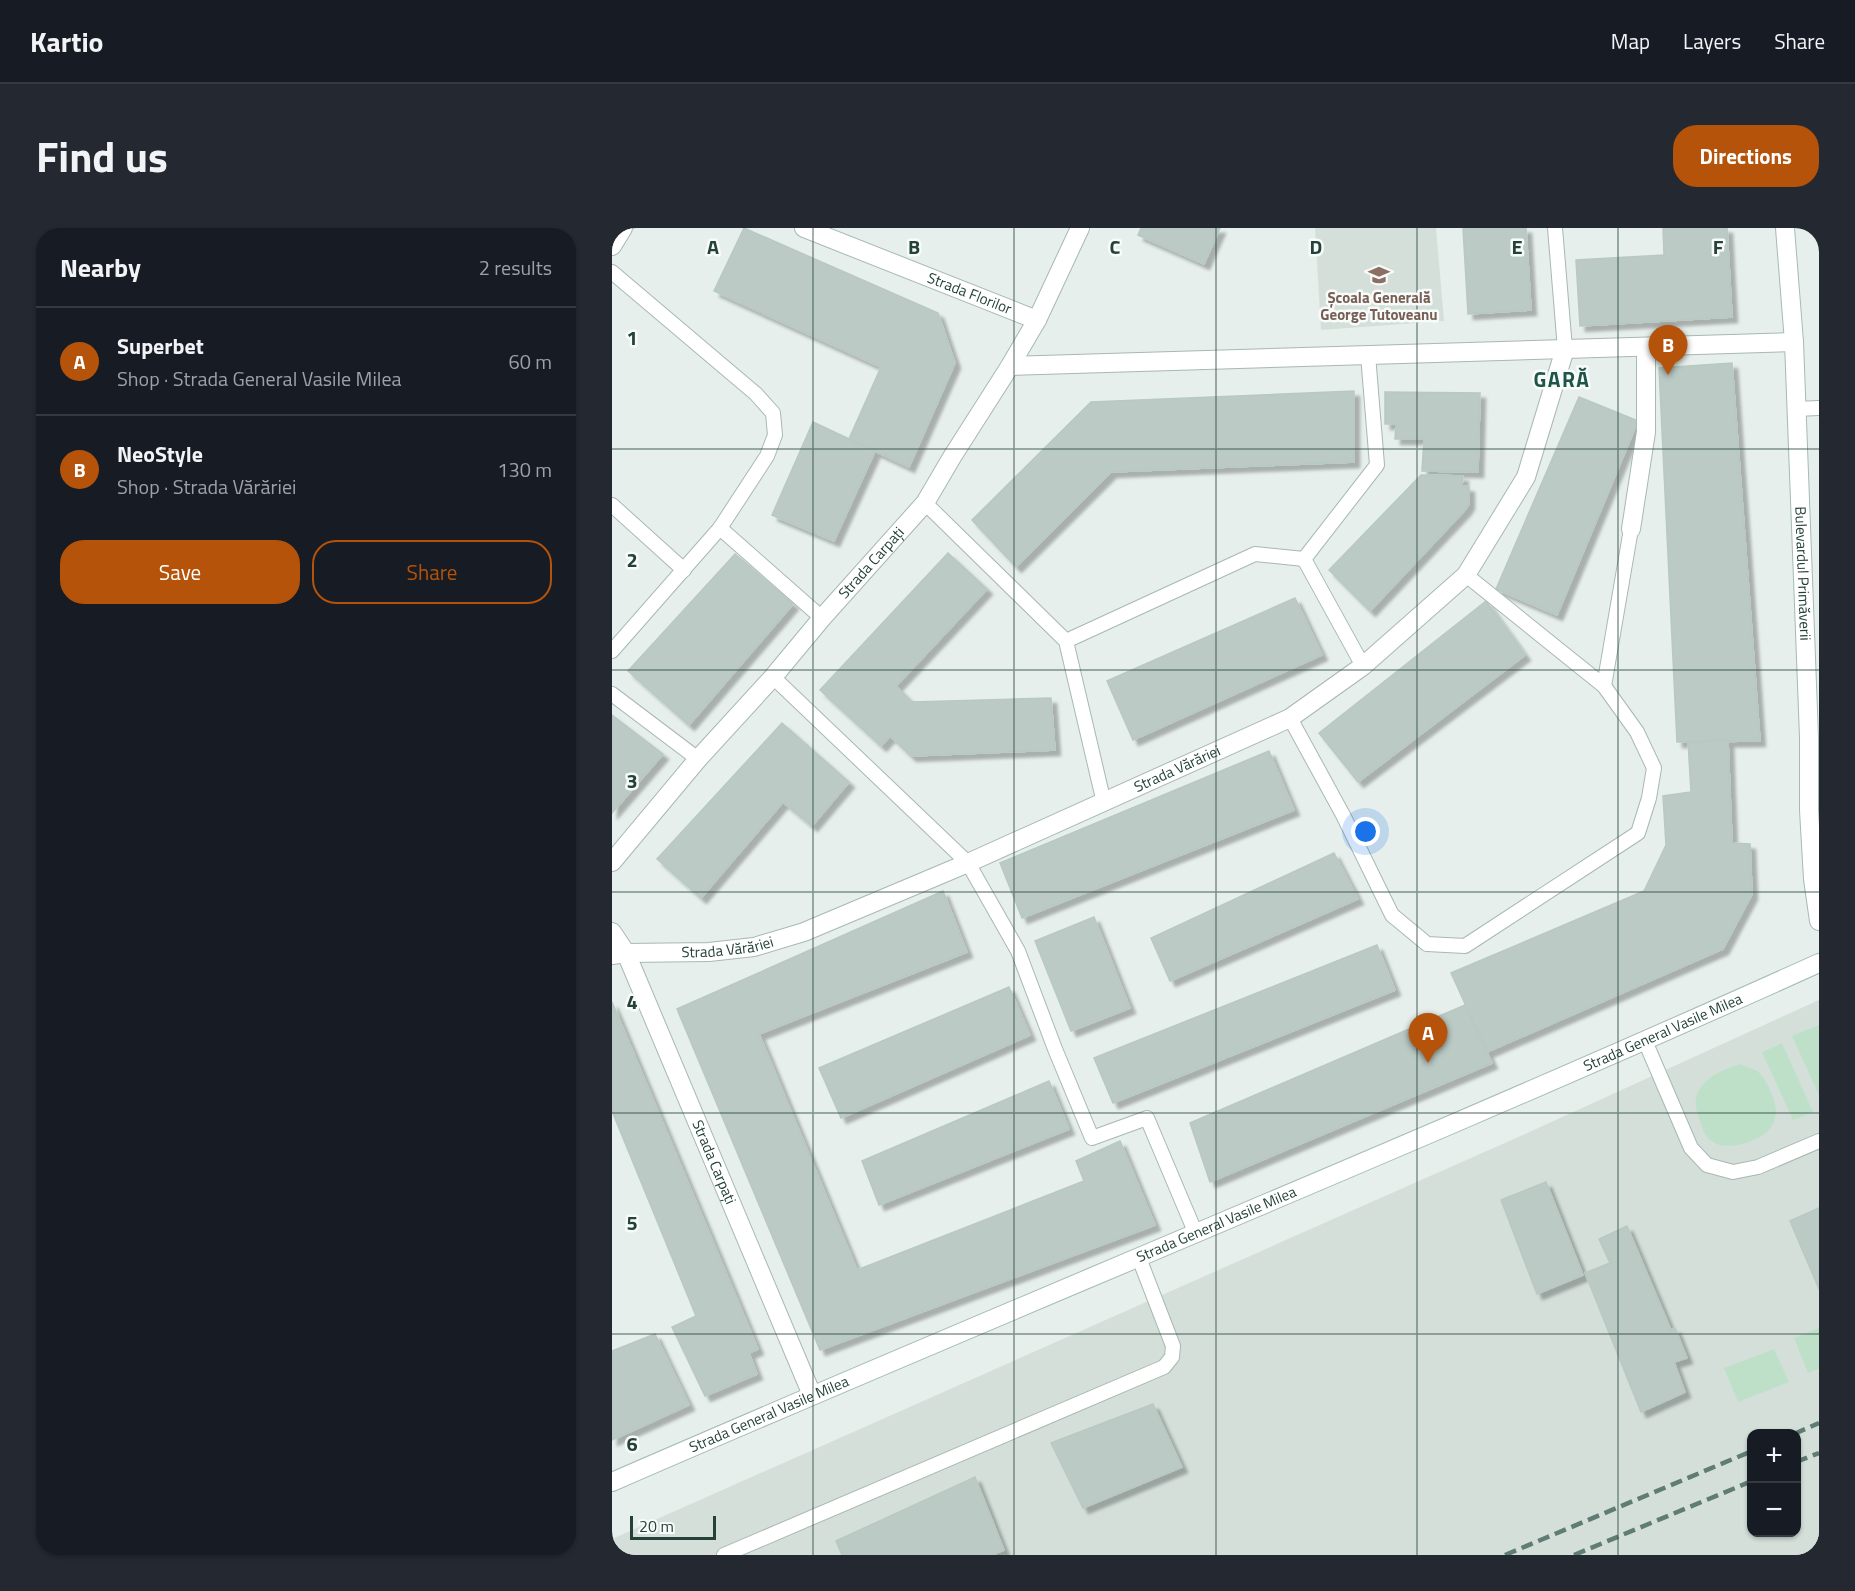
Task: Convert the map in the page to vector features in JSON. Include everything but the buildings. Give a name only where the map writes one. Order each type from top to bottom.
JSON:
[{"type":"street","points":[[612,246],[622,228]]},
{"type":"street","name":"Strada Florilor","points":[[804,228],[1037,320]]},
{"type":"street","name":"Strada Carpați","points":[[612,862],[698,759],[925,503],[1037,320],[1080,228]]},
{"type":"street","name":"Bulevardul Primăverii","points":[[1785,228],[1794,342],[1809,737],[1809,810],[1813,879],[1819,921]]},
{"type":"street","points":[[1010,366],[1794,342]]},
{"type":"street","points":[[1631,529],[1646,432],[1646,348]]},
{"type":"street","name":"Strada Vărăriei","points":[[619,954],[709,952],[754,947],[804,932],[968,863],[1290,718],[1363,666],[1466,575],[1526,477],[1565,349]]},
{"type":"street","name":"Strada Carpați","points":[[612,932],[619,954],[812,1395]]},
{"type":"street","name":"Strada General Vasile Milea","points":[[612,1482],[1645,1041],[1819,963]]},
{"type":"lane","points":[[1555,228],[1565,349]]},
{"type":"lane","points":[[612,272],[756,394],[773,413],[775,435],[767,456],[720,528],[684,570],[617,635],[612,651]]},
{"type":"lane","points":[[1304,559],[1377,465],[1368,355]]},
{"type":"lane","points":[[1796,409],[1819,408]]},
{"type":"lane","points":[[925,503],[1066,641],[1104,802]]},
{"type":"lane","points":[[612,505],[684,570]]},
{"type":"lane","points":[[720,528],[822,618]]},
{"type":"lane","points":[[1604,686],[1631,529]]},
{"type":"lane","points":[[1066,641],[1255,554],[1304,559]]},
{"type":"lane","points":[[1304,559],[1363,666]]},
{"type":"lane","points":[[1290,718],[1343,814],[1392,915],[1427,944],[1465,945],[1638,833],[1649,798],[1654,768],[1637,732],[1604,686],[1466,575]]},
{"type":"lane","points":[[773,677],[968,863],[1018,951],[1092,1138],[1147,1118],[1196,1234]]},
{"type":"lane","points":[[612,694],[698,759]]},
{"type":"lane","points":[[1645,1041],[1691,1148],[1707,1165],[1733,1172],[1758,1167],[1819,1141]]},
{"type":"lane","points":[[724,1555],[1164,1366],[1172,1357],[1173,1346],[1139,1258]]},
{"type":"shaded area","name":"Școala Generală George Tutoveanu","points":[[1315,228],[1436,228],[1444,321],[1321,330]]},
{"type":"shaded area","points":[[1819,1000],[1819,1555],[612,1555],[612,1539],[1525,1134]]},
{"type":"green space","points":[[1819,1025],[1819,1095],[1792,1036]]},
{"type":"green space","points":[[1782,1043],[1813,1112],[1793,1120],[1762,1052]]},
{"type":"green space","points":[[1740,1064],[1757,1071],[1770,1090],[1776,1108],[1773,1123],[1770,1129],[1757,1139],[1730,1146],[1714,1143],[1705,1134],[1696,1109],[1696,1099],[1699,1090],[1711,1077]]},
{"type":"green space","points":[[1819,1328],[1819,1369],[1808,1373],[1794,1338]]},
{"type":"green space","points":[[1774,1349],[1789,1382],[1738,1402],[1724,1368]]},
{"type":"railway","points":[[1801,1431],[1819,1423]]},
{"type":"railway","points":[[1505,1555],[1747,1453]]},
{"type":"railway","points":[[1801,1460],[1819,1453]]},
{"type":"railway","points":[[1574,1555],[1747,1483]]},
{"type":"place","name":"Școala Generală George Tutoveanu","points":[[1379,275]]},
{"type":"place","name":"NeoStyle","points":[[1668,375]]},
{"type":"place","name":"Superbet","points":[[1428,1063]]},
{"type":"district","name":"GARĂ","points":[[1562,380]]}]
